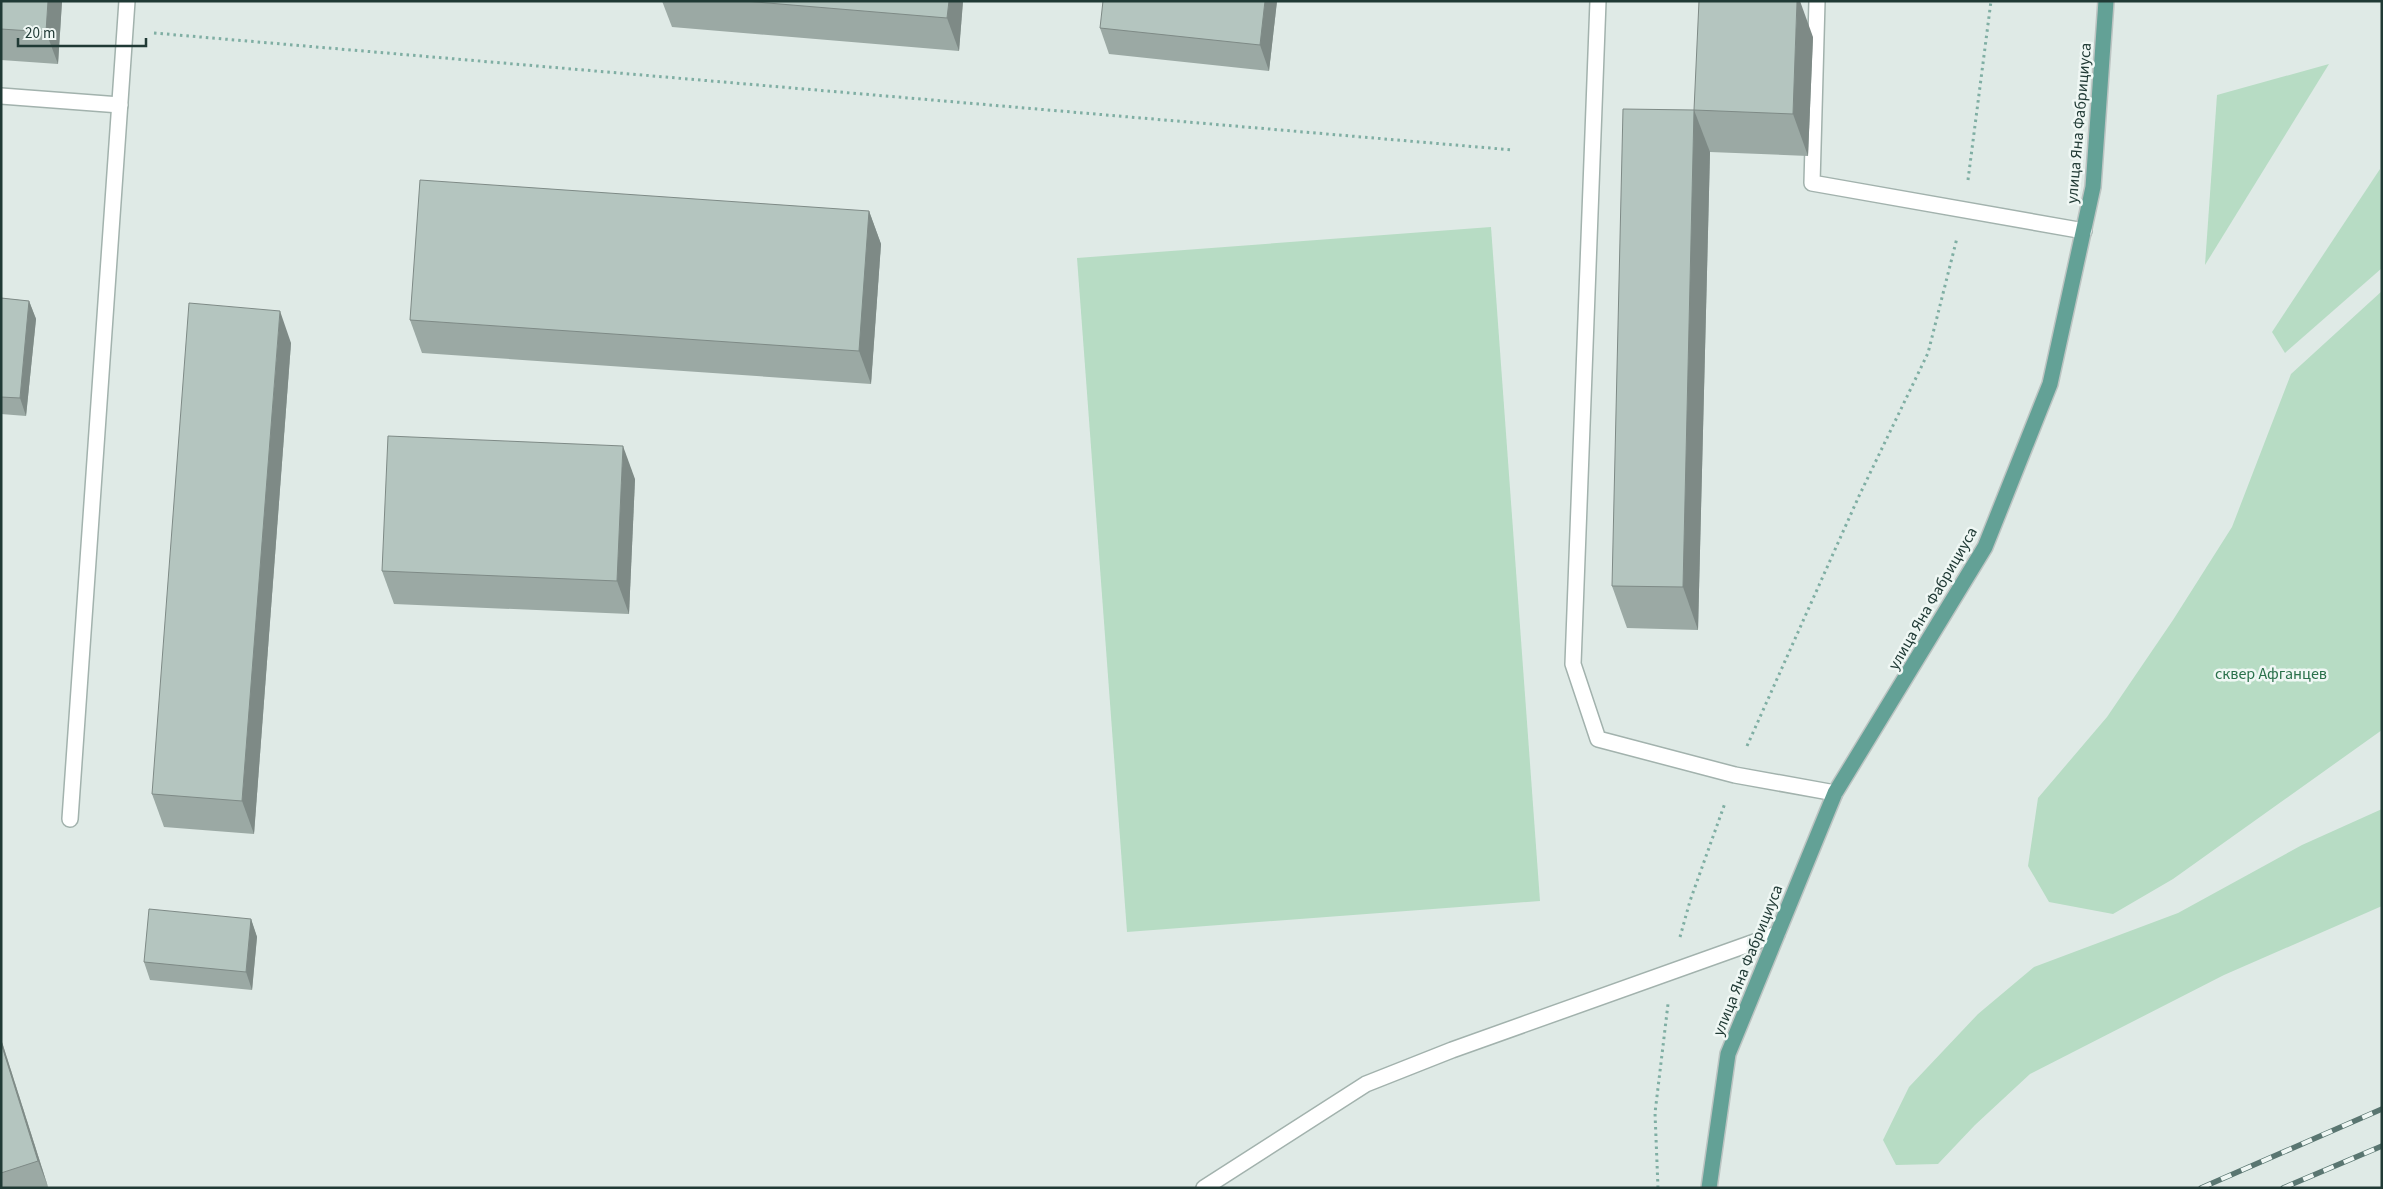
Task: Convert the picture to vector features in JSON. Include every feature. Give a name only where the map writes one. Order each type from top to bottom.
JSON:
[{"type":"main road","name":"улица Яна Фабрициуса","points":[[1708,1188],[1728,1054],[1835,793],[1985,547],[2050,384],[2093,187],[2106,1]]},
{"type":"street","points":[[70,819],[127,1]]},
{"type":"street","points":[[1598,1],[1573,664],[1598,739],[1736,775],[1835,793]]},
{"type":"street","points":[[1817,1],[1812,183],[2084,231]]},
{"type":"street","points":[[1,96],[120,105]]},
{"type":"street","points":[[1204,1188],[1366,1084],[1452,1050],[1777,934]]},
{"type":"path","points":[[1658,1188],[1655,1113],[1671,971],[1690,901],[1759,715],[1928,353],[1964,210],[1991,1]]},
{"type":"path","points":[[125,30],[1513,150]]},
{"type":"green space","points":[[2329,64],[2205,265],[2217,95]]},
{"type":"green space","points":[[2380,169],[2382,268],[2285,353],[2272,332]]},
{"type":"green space","points":[[1491,227],[1540,901],[1127,932],[1077,258]]},
{"type":"green space","name":"сквер Афганцев","points":[[2382,291],[2382,730],[2173,879],[2113,914],[2049,902],[2028,866],[2038,798],[2107,717],[2173,620],[2232,527],[2291,374]]},
{"type":"green space","points":[[2382,809],[2382,906],[2224,975],[2030,1074],[1975,1125],[1938,1164],[1896,1165],[1883,1140],[1909,1087],[1978,1014],[2034,967],[2178,913],[2302,845]]},
{"type":"building","points":[[1,1],[48,1],[46,32],[1,29]]},
{"type":"building","points":[[744,1],[949,1],[947,18]]},
{"type":"building","points":[[1103,1],[1265,1],[1260,45],[1100,28]]},
{"type":"building","points":[[1699,1],[1797,1],[1793,114],[1694,110]]},
{"type":"building","points":[[1623,109],[1694,110],[1683,587],[1612,586]]},
{"type":"building","points":[[420,180],[869,211],[859,351],[410,320]]},
{"type":"building","points":[[1,298],[29,301],[20,398],[1,397]]},
{"type":"building","points":[[189,303],[280,311],[242,801],[152,794]]},
{"type":"building","points":[[388,436],[623,446],[617,581],[382,571]]},
{"type":"building","points":[[149,909],[251,919],[246,972],[144,962]]},
{"type":"building","points":[[1,1043],[38,1161],[1,1173]]},
{"type":"railway","points":[[2201,1188],[2382,1109]]},
{"type":"railway","points":[[2283,1188],[2382,1146]]}]
